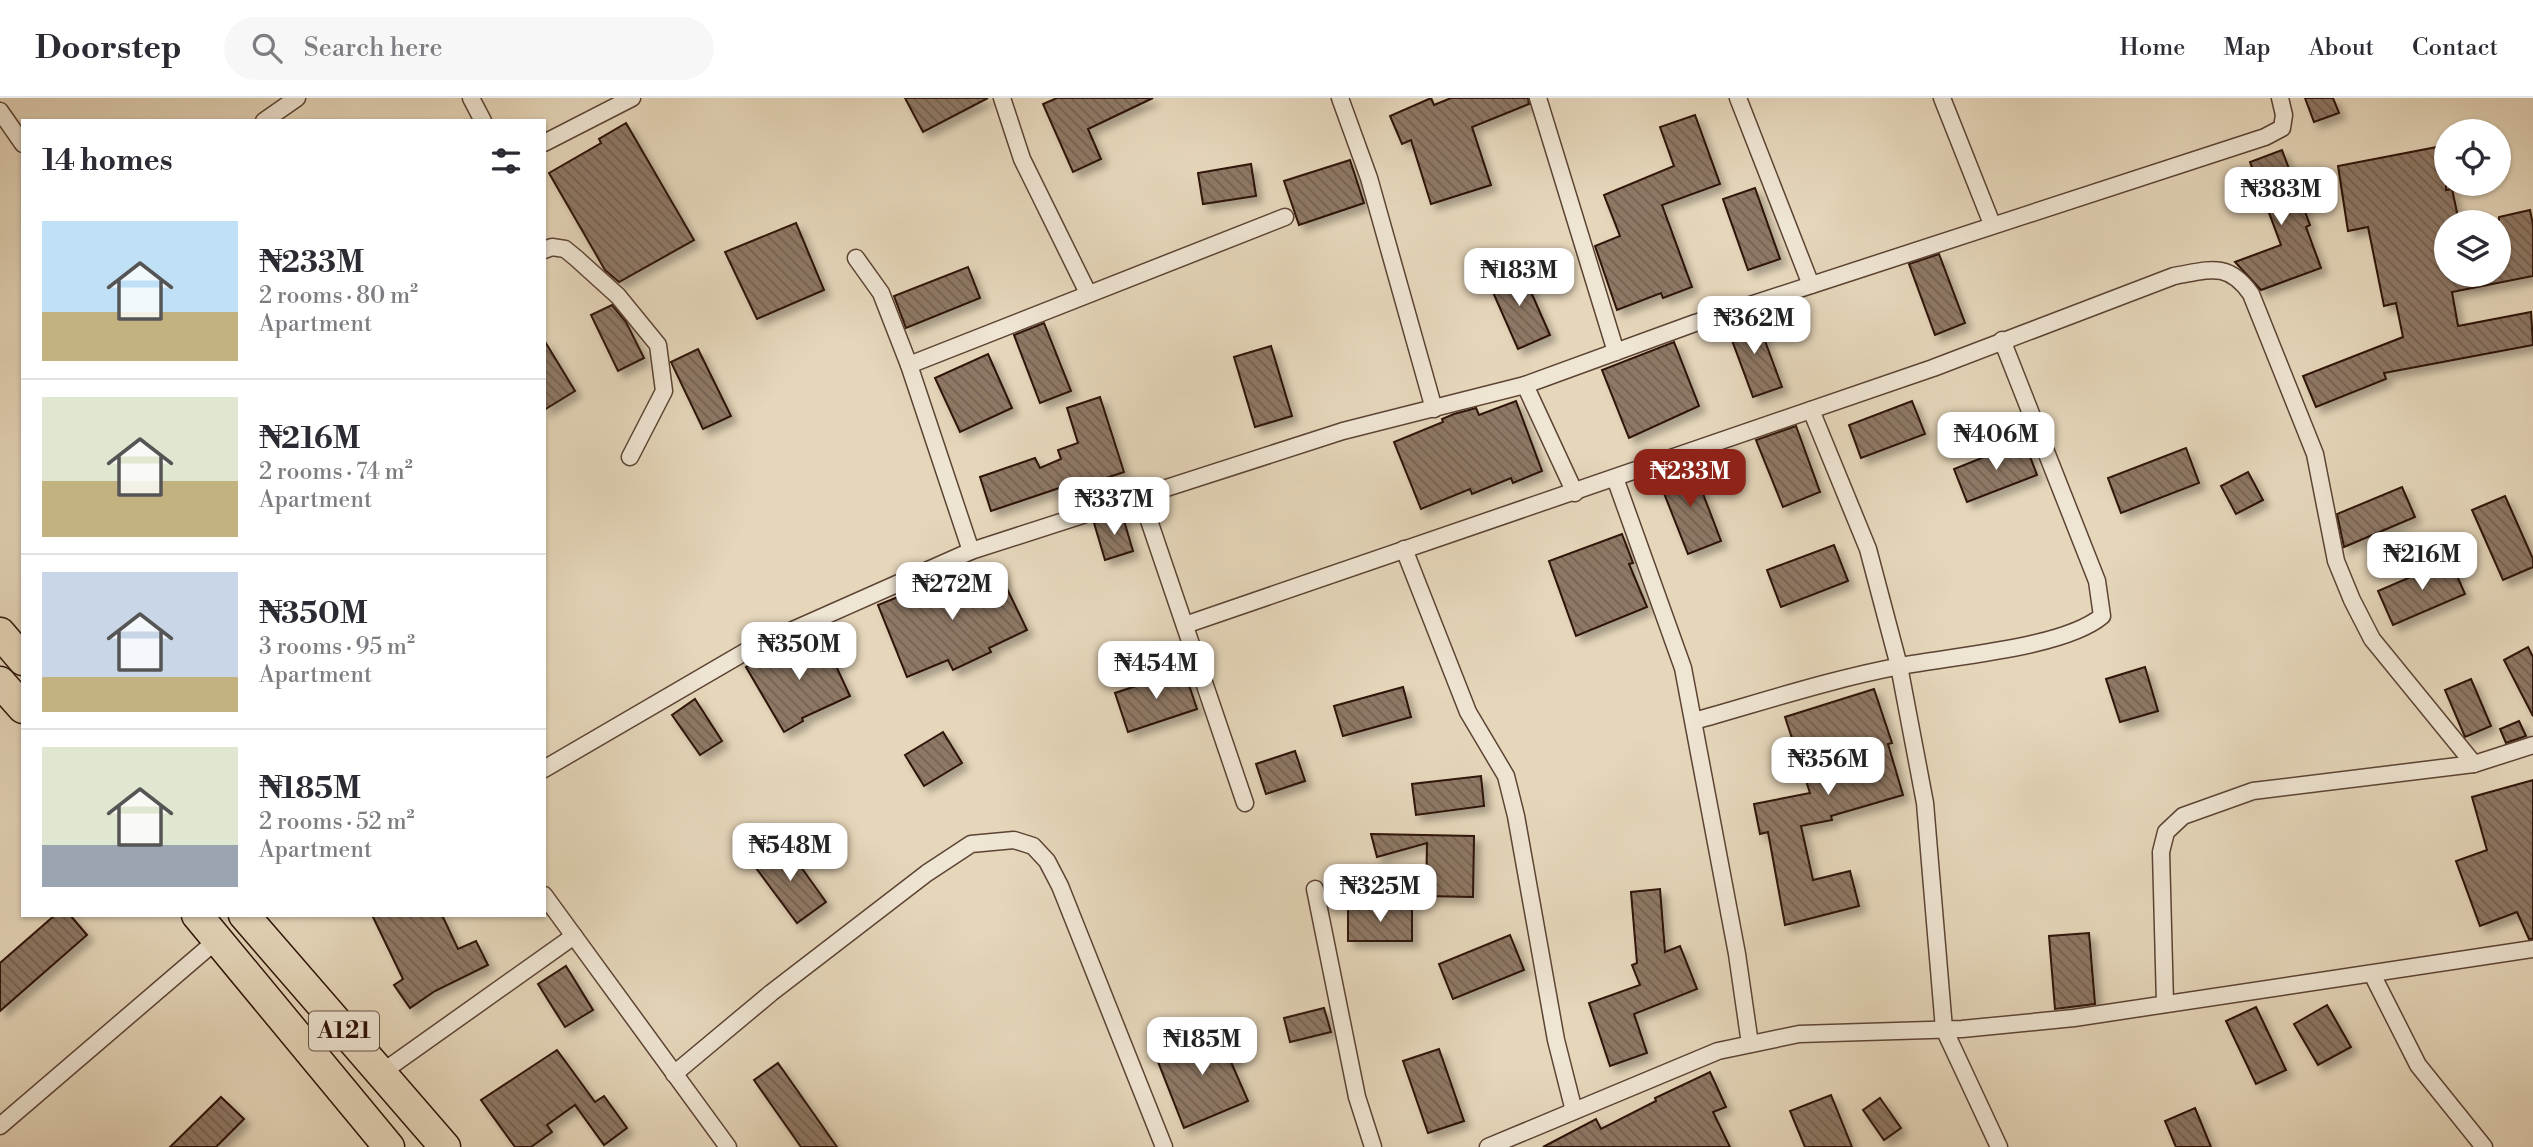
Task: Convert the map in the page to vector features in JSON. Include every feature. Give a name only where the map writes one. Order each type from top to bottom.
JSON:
[{"type":"highway","points":[[0,633],[21,658]]},
{"type":"highway","points":[[0,682],[21,706]]},
{"type":"highway","name":"A121","points":[[199,917],[388,1147]]},
{"type":"highway","name":"A121","points":[[246,917],[445,1147]]},
{"type":"street","points":[[267,119],[297,98]]},
{"type":"street","points":[[471,98],[482,119]]},
{"type":"street","points":[[546,142],[632,98]]},
{"type":"street","points":[[1002,98],[1022,159],[1088,293]]},
{"type":"street","points":[[1340,98],[1369,178],[1434,409]]},
{"type":"street","points":[[1538,98],[1616,352]]},
{"type":"street","points":[[1738,98],[1811,285]]},
{"type":"street","points":[[1942,98],[1992,224]]},
{"type":"street","points":[[546,768],[750,649],[971,551],[1343,431],[1525,385],[1992,224],[2265,137],[2282,128],[2284,115],[2280,98]]},
{"type":"street","points":[[0,111],[21,141]]},
{"type":"street","points":[[909,365],[1285,217]]},
{"type":"street","points":[[547,243],[565,249],[594,273],[640,321],[658,345],[664,391],[630,457]]},
{"type":"street","points":[[856,258],[881,293],[909,365],[971,551]]},
{"type":"street","points":[[1185,625],[1811,410],[2174,276],[2216,269],[2230,273],[2243,282],[2251,294],[2315,454],[2336,561],[2372,639],[2474,764]]},
{"type":"street","points":[[1694,721],[1899,666],[2009,648],[2088,627],[2102,616],[2097,581],[2002,340]]},
{"type":"street","points":[[1525,385],[1576,492]]},
{"type":"street","points":[[1811,410],[1868,550],[1899,666],[1925,803],[1944,1029],[1999,1147]]},
{"type":"street","points":[[1615,478],[1683,668],[1737,954],[1749,1044]]},
{"type":"street","points":[[1141,497],[1245,803]]},
{"type":"street","points":[[1404,549],[1468,712],[1506,776],[1516,816],[1556,1040],[1574,1111]]},
{"type":"street","points":[[2165,1004],[2161,852],[2166,832],[2183,816],[2253,791],[2474,764],[2533,745]]},
{"type":"street","points":[[674,1074],[771,993],[927,873],[971,844],[1014,840],[1033,846],[1047,861],[1164,1147]]},
{"type":"street","points":[[1315,888],[1357,1097],[1373,1147]]},
{"type":"street","points":[[546,898],[728,1147]]},
{"type":"street","points":[[381,1073],[574,936]]},
{"type":"street","points":[[0,1126],[216,940]]},
{"type":"street","points":[[1488,1147],[1718,1051],[1799,1034],[1944,1029],[2074,1018],[2533,949]]},
{"type":"street","points":[[2372,974],[2418,1065],[2484,1147]]},
{"type":"building","points":[[905,98],[988,98],[923,132]]},
{"type":"building","points":[[1057,98],[1153,98],[1088,129],[1101,159],[1073,172],[1043,104]]},
{"type":"building","points":[[1431,98],[1434,105],[1451,98],[1528,98],[1529,104],[1472,127],[1491,185],[1431,204],[1411,140],[1402,144],[1390,116]]},
{"type":"building","points":[[2305,98],[2333,98],[2339,113],[2314,122]]},
{"type":"building","points":[[1695,115],[1720,184],[1662,205],[1692,287],[1663,298],[1661,293],[1617,310],[1595,246],[1620,236],[1604,195],[1674,166],[1660,127]]},
{"type":"building","points":[[626,123],[694,240],[619,282],[605,270],[549,173],[601,143],[599,139]]},
{"type":"building","points":[[2434,148],[2434,196],[2453,196],[2456,210],[2434,210],[2434,287],[2477,287],[2452,292],[2458,326],[2531,312],[2533,345],[2384,373],[2386,379],[2316,407],[2303,376],[2403,337],[2396,303],[2384,306],[2368,227],[2348,231],[2338,166]]},
{"type":"building","points":[[2282,150],[2310,225],[2306,227],[2321,268],[2261,290],[2235,262],[2281,245],[2250,162]]},
{"type":"building","points":[[1350,160],[1364,203],[1299,225],[1284,181]]},
{"type":"building","points":[[1251,164],[1256,196],[1203,204],[1198,173]]},
{"type":"building","points":[[1755,188],[1780,259],[1748,270],[1723,199]]},
{"type":"building","points":[[2530,210],[2533,225],[2533,276],[2511,280],[2511,214]]},
{"type":"building","points":[[796,223],[824,290],[757,319],[725,252]]},
{"type":"building","points":[[1939,254],[1965,323],[1935,335],[1909,264]]},
{"type":"building","points":[[968,267],[980,298],[906,328],[894,296]]},
{"type":"building","points":[[1520,267],[1550,335],[1518,349],[1488,281]]},
{"type":"building","points":[[612,305],[626,322],[644,358],[618,371],[591,315]]},
{"type":"building","points":[[1755,314],[1782,387],[1753,397],[1726,324]]},
{"type":"building","points":[[1044,323],[1071,391],[1040,403],[1014,335]]},
{"type":"building","points":[[1674,342],[1699,406],[1629,438],[1602,370]]},
{"type":"building","points":[[546,343],[575,391],[546,409]]},
{"type":"building","points":[[1271,346],[1292,416],[1255,427],[1234,357]]},
{"type":"building","points":[[698,349],[731,416],[703,429],[671,362]]},
{"type":"building","points":[[988,354],[1012,408],[960,432],[935,378]]},
{"type":"building","points":[[1100,397],[1124,472],[1091,483],[1089,478],[991,511],[980,477],[1035,458],[1040,468],[1061,459],[1058,450],[1078,443],[1067,408]]},
{"type":"building","points":[[1516,401],[1542,471],[1513,483],[1511,478],[1472,494],[1470,489],[1421,509],[1394,442],[1443,422],[1442,419],[1454,414],[1476,408],[1479,415]]},
{"type":"building","points":[[1912,401],[1925,434],[1861,458],[1849,425]]},
{"type":"building","points":[[1796,426],[1820,492],[1783,507],[1756,440]]},
{"type":"building","points":[[2024,441],[2037,475],[1967,502],[1954,469]]},
{"type":"building","points":[[2186,448],[2199,483],[2121,513],[2108,478]]},
{"type":"building","points":[[1692,465],[1721,541],[1688,554],[1658,478]]},
{"type":"building","points":[[2248,472],[2263,500],[2236,514],[2221,486]]},
{"type":"building","points":[[2402,487],[2415,517],[2344,547],[2337,514]]},
{"type":"building","points":[[2505,496],[2533,559],[2533,567],[2503,580],[2472,510]]},
{"type":"building","points":[[1122,514],[1133,551],[1105,560],[1094,523]]},
{"type":"building","points":[[1622,534],[1633,563],[1629,564],[1647,607],[1576,636],[1549,561]]},
{"type":"building","points":[[1834,545],[1848,581],[1781,607],[1767,570]]},
{"type":"building","points":[[2450,560],[2465,594],[2393,625],[2378,591]]},
{"type":"building","points":[[996,566],[1027,630],[989,648],[991,652],[953,670],[948,660],[907,677],[878,605],[910,592],[913,600],[957,579],[959,584]]},
{"type":"building","points":[[821,634],[850,696],[802,718],[803,721],[784,732],[746,667],[765,656],[767,659]]},
{"type":"building","points":[[2528,647],[2533,657],[2533,716],[2504,660]]},
{"type":"building","points":[[2145,667],[2158,711],[2120,722],[2106,679]]},
{"type":"building","points":[[1184,670],[1197,709],[1128,732],[1115,693]]},
{"type":"building","points":[[2471,679],[2491,726],[2465,737],[2445,690]]},
{"type":"building","points":[[1403,687],[1411,717],[1343,736],[1334,706]]},
{"type":"building","points":[[1874,689],[1892,743],[1888,744],[1903,795],[1831,816],[1832,820],[1801,826],[1813,880],[1850,871],[1859,906],[1785,925],[1768,832],[1760,834],[1754,804],[1810,793],[1785,717]]},
{"type":"building","points":[[695,699],[722,741],[700,755],[672,715]]},
{"type":"building","points":[[2519,721],[2526,736],[2506,743],[2500,729]]},
{"type":"building","points":[[943,732],[962,763],[924,786],[905,755]]},
{"type":"building","points":[[1295,751],[1305,781],[1266,794],[1256,764]]},
{"type":"building","points":[[1481,776],[1484,806],[1416,815],[1412,784]]},
{"type":"building","points":[[2533,780],[2533,939],[2529,939],[2517,912],[2480,926],[2456,861],[2487,850],[2472,797]]},
{"type":"building","points":[[1371,834],[1474,836],[1473,897],[1426,896],[1427,843],[1377,857]]},
{"type":"building","points":[[783,842],[826,902],[797,923],[753,864]]},
{"type":"building","points":[[1660,889],[1665,952],[1680,946],[1697,989],[1634,1014],[1647,1053],[1610,1066],[1589,1003],[1640,985],[1632,965],[1637,963],[1631,892]]},
{"type":"building","points":[[1348,907],[1412,908],[1412,941],[1348,941]]},
{"type":"building","points":[[53,917],[72,917],[87,935],[0,1011],[0,963]]},
{"type":"building","points":[[373,917],[443,917],[458,949],[476,941],[488,965],[435,991],[410,1008],[394,985],[403,979]]},
{"type":"building","points":[[2089,933],[2095,1004],[2055,1009],[2049,936]]},
{"type":"building","points":[[1510,935],[1524,970],[1453,999],[1439,964]]},
{"type":"building","points":[[566,966],[593,1010],[565,1027],[538,984]]},
{"type":"building","points":[[2327,1005],[2351,1047],[2318,1065],[2294,1024]]},
{"type":"building","points":[[2256,1007],[2286,1070],[2256,1084],[2226,1021]]},
{"type":"building","points":[[1324,1008],[1331,1032],[1290,1042],[1284,1018]]},
{"type":"building","points":[[1226,1027],[1238,1059],[1231,1062],[1248,1101],[1184,1128],[1155,1054]]},
{"type":"building","points":[[1439,1049],[1464,1121],[1428,1133],[1403,1061]]},
{"type":"building","points":[[557,1050],[595,1102],[604,1096],[627,1128],[604,1145],[575,1105],[547,1125],[552,1132],[531,1147],[515,1147],[481,1100]]},
{"type":"building","points":[[778,1063],[837,1147],[801,1147],[754,1080]]},
{"type":"building","points":[[1710,1072],[1726,1107],[1713,1112],[1730,1147],[1543,1147],[1596,1119],[1601,1129],[1656,1101],[1655,1098]]},
{"type":"building","points":[[1831,1095],[1852,1147],[1805,1147],[1790,1111]]},
{"type":"building","points":[[221,1097],[244,1119],[216,1147],[170,1147]]},
{"type":"building","points":[[1880,1098],[1901,1128],[1884,1140],[1863,1110]]},
{"type":"building","points":[[2195,1108],[2211,1147],[2176,1147],[2165,1121]]}]
